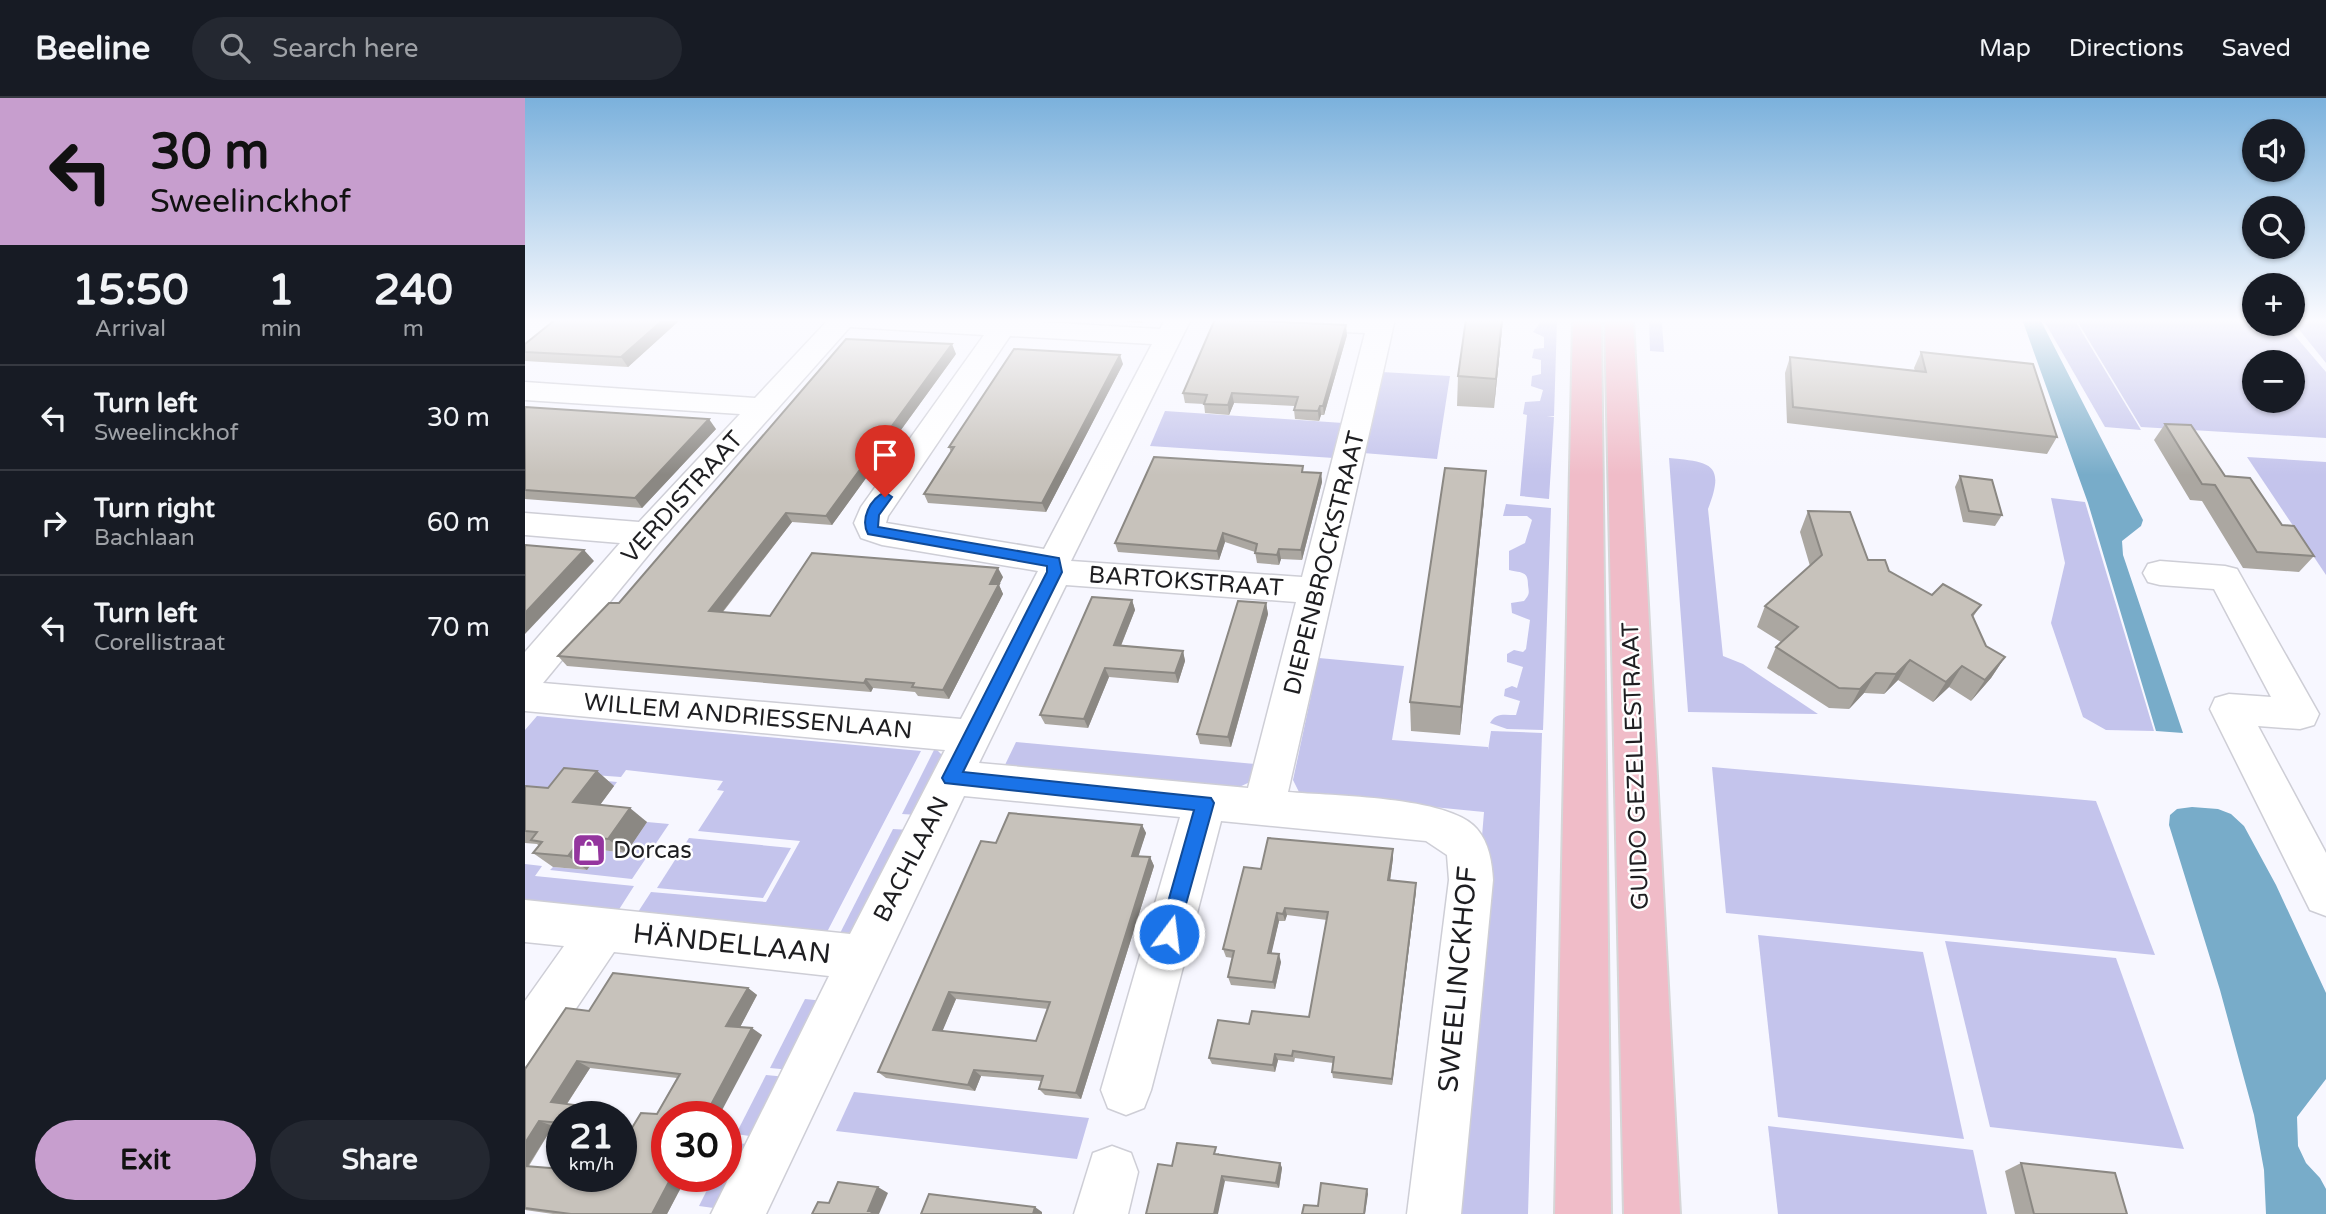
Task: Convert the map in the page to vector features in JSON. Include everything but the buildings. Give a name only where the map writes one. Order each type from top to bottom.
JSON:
[{"type":"main road","name":"GUIDO GEZELLESTRAAT","points":[[1583,1214],[1587,371]]},
{"type":"main road","name":"GUIDO GEZELLESTRAAT","points":[[1621,371],[1652,1214]]},
{"type":"street","name":"VERDISTRAAT","points":[[525,678],[647,534],[796,371]]},
{"type":"street","name":"BARTOKSTRAAT","points":[[972,371],[872,515],[870,523],[873,530],[882,534],[1054,567],[1318,591]]},
{"type":"street","name":"BACHLAAN","points":[[738,1214],[1151,371]]},
{"type":"street","name":"DIEPENBROCKSTRAAT","points":[[1264,806],[1370,371]]},
{"type":"street","points":[[525,391],[763,407]]},
{"type":"street","points":[[525,524],[647,534]]},
{"type":"street","points":[[2160,573],[2225,578],[2300,715],[2229,709],[2326,896]]},
{"type":"street","name":"WILLEM ANDRIESSENLAAN","points":[[525,696],[971,736]]},
{"type":"street","name":"SWEELINCKHOF","points":[[951,778],[1429,823],[1456,834],[1471,856],[1471,880],[1434,1214]]},
{"type":"street","points":[[1126,1090],[1205,803]]},
{"type":"street","name":"HÄNDELLAAN","points":[[525,921],[862,957]]},
{"type":"street","name":"HÄNDELLAAN","points":[[525,1042],[602,930]]},
{"type":"shaded area","points":[[1541,371],[1555,371],[1554,416],[1547,416],[1554,417],[1549,499],[1520,496],[1527,415],[1523,414],[1525,402],[1540,401],[1543,390],[1531,386],[1532,376],[1541,374]]},
{"type":"shaded area","points":[[2041,371],[2067,371],[2143,520],[2141,526],[2122,541],[2123,555],[2183,733],[2156,731],[2088,503]]},
{"type":"shaded area","points":[[2073,371],[2105,371],[2141,430],[2105,427]]},
{"type":"shaded area","points":[[2107,371],[2242,371],[2242,413],[2305,413],[2305,371],[2326,372],[2326,438],[2141,427]]},
{"type":"shaded area","points":[[1382,372],[1450,376],[1437,459],[1363,453]]},
{"type":"shaded area","points":[[1165,411],[1343,423],[1334,458],[1150,446]]},
{"type":"shaded area","points":[[2247,457],[2326,462],[2326,575]]},
{"type":"shaded area","points":[[1669,458],[1704,464],[1711,468],[1714,474],[1713,494],[1708,509],[1723,656],[1743,664],[1818,714],[1688,712]]},
{"type":"shaded area","points":[[2051,498],[2085,502],[2154,731],[2106,730],[2083,717],[2051,623],[2065,563]]},
{"type":"shaded area","points":[[1506,504],[1551,508],[1543,730],[1507,729],[1490,723],[1498,716],[1516,715],[1520,701],[1504,696],[1505,689],[1512,686],[1517,688],[1523,667],[1507,662],[1507,654],[1514,650],[1523,652],[1526,649],[1530,620],[1512,613],[1511,603],[1524,601],[1529,592],[1525,575],[1509,570],[1509,551],[1525,543],[1532,520],[1527,516],[1503,516]]},
{"type":"shaded area","points":[[1319,658],[1404,666],[1392,740],[1488,747],[1488,750],[1491,731],[1542,733],[1528,1214],[1451,1214],[1484,812],[1300,794],[1293,780]]},
{"type":"shaded area","points":[[537,716],[921,751],[827,932],[638,912],[651,892],[766,902],[800,841],[698,831],[724,791],[717,790],[723,781],[626,770],[621,777],[580,774],[577,778],[617,782],[614,786],[582,783],[525,799],[525,730]]},
{"type":"shaded area","points":[[1016,742],[1255,764],[1250,782],[1235,789],[1004,767]]},
{"type":"shaded area","points":[[935,748],[944,757],[918,815],[902,814]]},
{"type":"shaded area","points":[[1712,767],[2096,801],[2155,955],[1726,913]]},
{"type":"shaded area","points":[[2177,809],[2218,809],[2231,814],[2244,826],[2276,885],[2326,993],[2326,1079],[2297,1117],[2298,1146],[2306,1163],[2326,1189],[2326,1214],[2266,1214],[2264,1170],[2254,1115],[2220,990],[2169,825],[2170,815]]},
{"type":"shaded area","points":[[647,822],[669,824],[632,879],[550,870],[553,867],[587,870],[601,850],[626,853]]},
{"type":"shaded area","points":[[893,829],[910,830],[862,928],[835,943]]},
{"type":"shaded area","points":[[689,838],[791,848],[763,898],[657,888]]},
{"type":"shaded area","points":[[525,864],[542,866],[535,876],[634,886],[618,911],[525,901]]},
{"type":"shaded area","points":[[1758,935],[1923,952],[1964,1139],[1778,1117]]},
{"type":"shaded area","points":[[1945,941],[2116,958],[2184,1149],[1990,1127]]},
{"type":"shaded area","points":[[805,999],[824,1001],[791,1070],[770,1068]]},
{"type":"shaded area","points":[[766,1075],[787,1077],[756,1137],[742,1135],[742,1122]]},
{"type":"shaded area","points":[[854,1092],[1089,1118],[1077,1159],[836,1131]]},
{"type":"shaded area","points":[[1768,1126],[1973,1150],[1987,1214],[1778,1214]]},
{"type":"shaded area","points":[[742,1144],[752,1145],[742,1166]]},
{"type":"shaded area","points":[[706,1192],[729,1192],[721,1209],[699,1206]]},
{"type":"place","name":"Dorcas","points":[[589,850]]},
{"type":"route","points":[[885,497],[872,515],[870,523],[873,530],[882,534],[1054,562],[1055,572],[951,778],[1205,803],[1169,934]]}]
